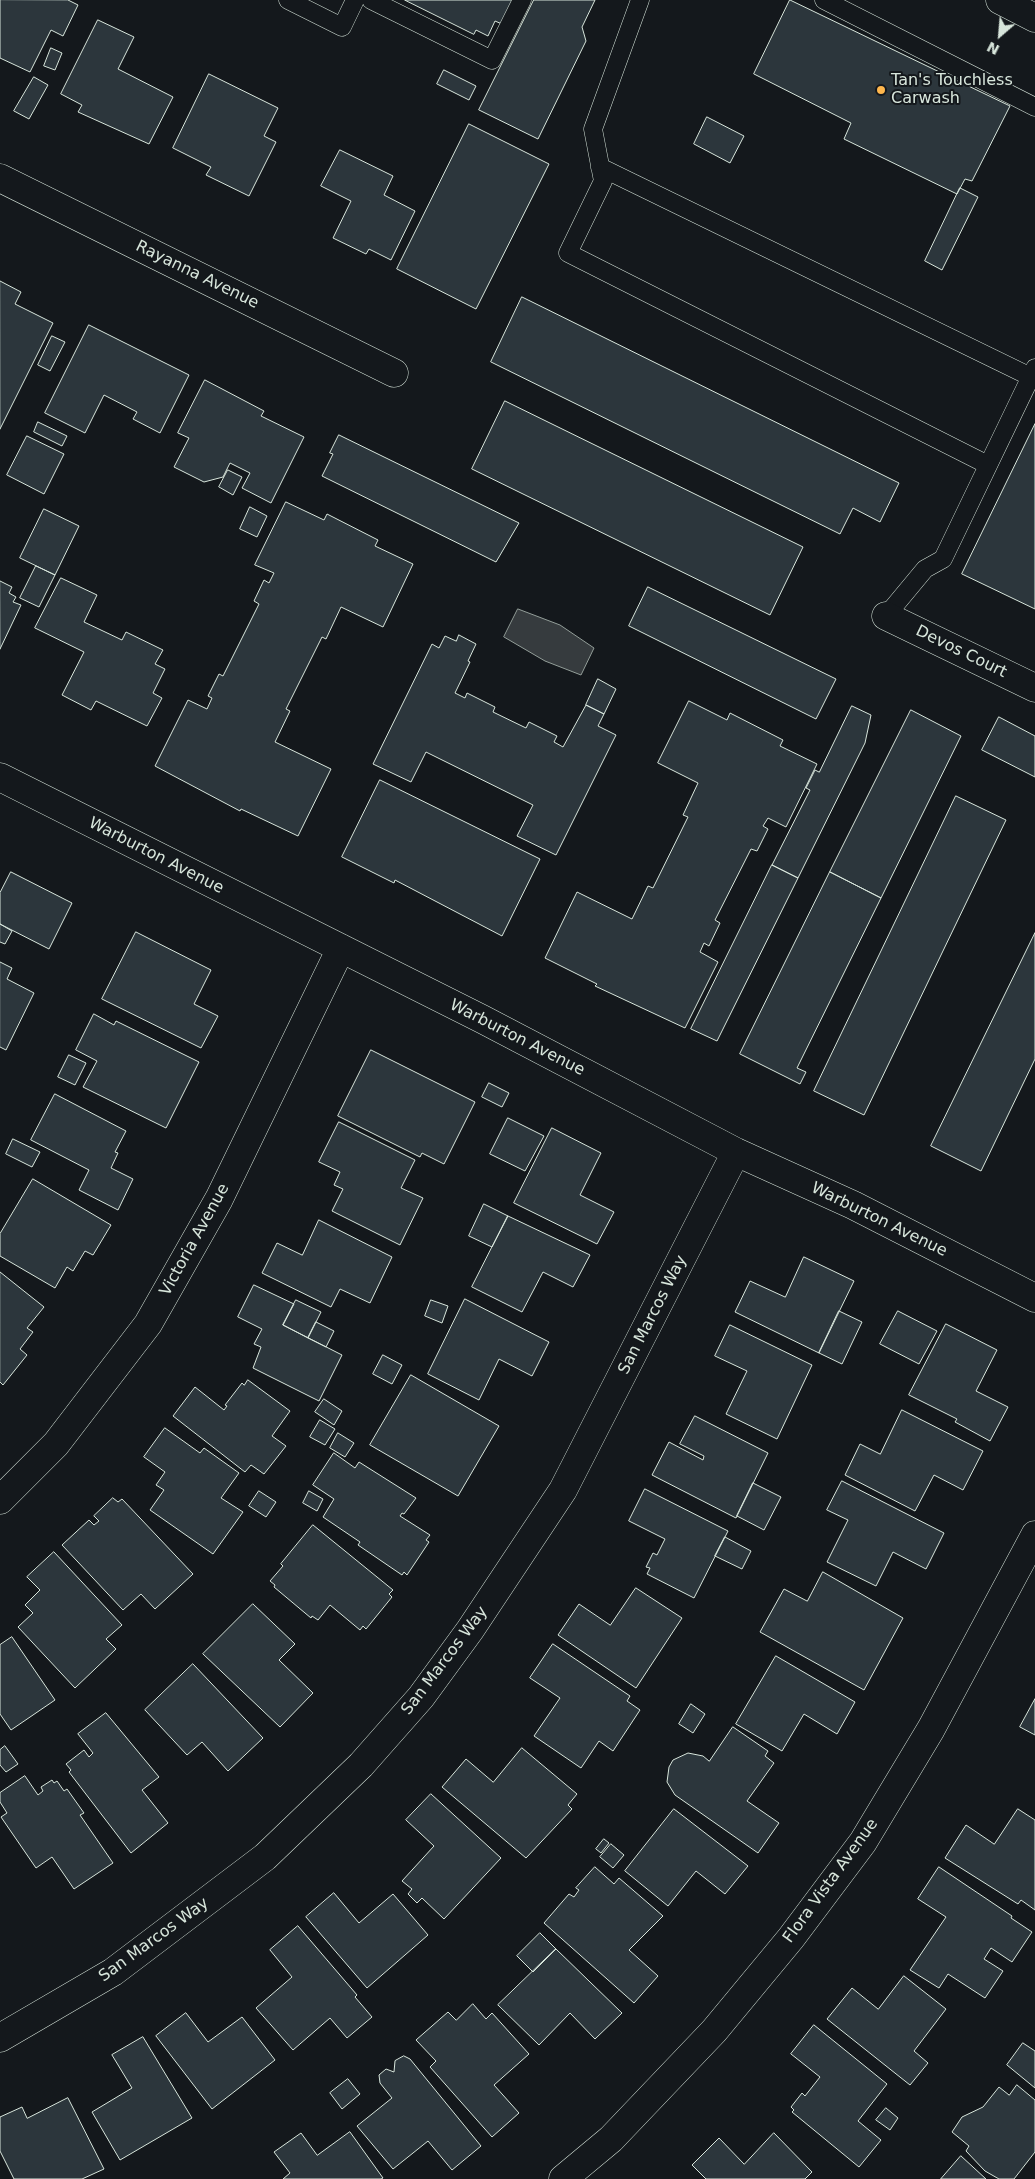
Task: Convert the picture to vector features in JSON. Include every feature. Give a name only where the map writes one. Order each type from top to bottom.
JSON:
[{"type":"street","points":[[1000,0],[1035,18]]},
{"type":"street","name":"Rayanna Avenue","points":[[0,178],[394,373]]},
{"type":"street","name":"Devos Court","points":[[886,616],[1035,688]]},
{"type":"street","name":"Warburton Avenue","points":[[0,777],[341,948],[736,1152],[852,1205],[1035,1298]]},
{"type":"street","name":"Victoria Avenue","points":[[0,1500],[56,1444],[148,1324],[219,1199],[341,948]]},
{"type":"street","name":"San Marcos Way","points":[[0,2038],[114,1972],[265,1857],[361,1765],[421,1697],[470,1630],[563,1490],[736,1152]]},
{"type":"street","name":"Flora Vista Avenue","points":[[563,2179],[611,2139],[714,2031],[791,1938],[863,1842],[931,1729],[1035,1535]]},
{"type":"lane","points":[[288,0],[342,27],[355,0]]},
{"type":"lane","points":[[371,0],[492,60],[522,0]]},
{"type":"lane","points":[[640,0],[593,129],[604,181],[568,253],[988,465]]},
{"type":"lane","points":[[824,0],[1035,107]]},
{"type":"lane","points":[[600,167],[1033,372],[943,559],[925,570],[886,616]]},
{"type":"shaded area","points":[[518,609],[560,625],[594,648],[581,675],[545,661],[504,637]]},
{"type":"building","points":[[0,0],[68,0],[78,5],[63,36],[51,30],[30,72],[0,58]]},
{"type":"building","points":[[405,0],[514,0],[502,24],[495,21],[488,36],[476,30],[474,34]]},
{"type":"building","points":[[534,0],[595,0],[582,27],[586,41],[538,139],[479,110]]},
{"type":"building","name":"Tan's Touchless Carwash","points":[[790,0],[1010,106],[972,181],[965,179],[957,194],[844,139],[851,123],[754,74]]},
{"type":"building","points":[[98,20],[134,37],[118,69],[173,97],[149,144],[78,112],[82,105],[61,94]]},
{"type":"building","points":[[51,48],[62,53],[55,70],[44,66]]},
{"type":"building","points":[[444,70],[476,86],[469,100],[437,84]]},
{"type":"building","points":[[209,74],[278,108],[264,136],[276,142],[249,196],[206,175],[211,167],[173,148]]},
{"type":"building","points":[[34,77],[48,85],[29,119],[14,111]]},
{"type":"building","points":[[707,117],[744,136],[730,163],[694,144]]},
{"type":"building","points":[[469,124],[549,164],[476,309],[397,269]]},
{"type":"building","points":[[340,150],[393,176],[384,195],[415,211],[391,260],[369,249],[366,254],[333,238],[351,201],[321,186]]},
{"type":"building","points":[[960,188],[978,197],[942,270],[925,261]]},
{"type":"building","points":[[0,281],[21,292],[15,304],[53,323],[0,429]]},
{"type":"building","points":[[522,297],[899,483],[880,522],[853,508],[840,534],[491,362]]},
{"type":"building","points":[[89,325],[189,375],[160,433],[133,419],[137,412],[104,395],[85,433],[45,413]]},
{"type":"building","points":[[52,336],[65,342],[50,371],[38,365]]},
{"type":"building","points":[[205,380],[264,411],[261,416],[304,437],[271,503],[242,488],[250,473],[230,463],[223,477],[204,482],[174,467],[189,438],[178,433]]},
{"type":"building","points":[[505,401],[803,547],[770,615],[472,469]]},
{"type":"building","points":[[38,422],[67,436],[62,446],[34,432]]},
{"type":"building","points":[[1035,424],[1035,609],[962,574]]},
{"type":"building","points":[[339,435],[519,523],[496,562],[322,476],[333,454],[330,453]]},
{"type":"building","points":[[27,436],[64,454],[44,494],[7,475]]},
{"type":"building","points":[[228,470],[242,477],[233,495],[219,487]]},
{"type":"building","points":[[286,502],[324,520],[327,514],[378,540],[375,546],[413,564],[383,627],[341,607],[326,639],[322,637],[286,709],[290,711],[275,742],[331,769],[298,836],[241,809],[240,811],[155,766],[188,700],[207,709],[212,698],[208,696],[219,674],[223,676],[259,604],[254,601],[264,580],[269,583],[274,573],[255,565]]},
{"type":"building","points":[[250,507],[267,516],[257,537],[240,529]]},
{"type":"building","points":[[44,509],[79,526],[55,575],[20,558]]},
{"type":"building","points":[[36,566],[55,575],[39,607],[20,598]]},
{"type":"building","points":[[61,578],[97,595],[84,622],[122,640],[126,632],[163,650],[155,664],[165,669],[153,693],[162,698],[147,726],[96,701],[91,710],[62,695],[84,652],[35,628]]},
{"type":"building","points":[[0,581],[12,587],[9,593],[16,597],[13,602],[21,605],[0,649]]},
{"type":"building","points":[[648,587],[836,679],[816,719],[629,626]]},
{"type":"building","points":[[459,635],[476,644],[468,661],[470,662],[455,693],[465,698],[467,693],[495,707],[493,712],[526,728],[529,722],[557,736],[554,742],[563,747],[586,705],[604,714],[598,726],[616,735],[556,855],[517,836],[533,805],[426,752],[411,782],[373,764],[432,644],[439,648],[445,636],[456,641]]},
{"type":"building","points":[[598,679],[616,689],[604,714],[586,705]]},
{"type":"building","points":[[689,701],[727,720],[730,713],[783,740],[780,746],[817,764],[786,827],[768,818],[763,826],[768,829],[757,851],[751,849],[715,920],[720,923],[709,946],[704,943],[700,952],[718,962],[685,1028],[595,986],[597,984],[545,958],[577,892],[632,919],[648,886],[653,888],[688,817],[683,815],[698,783],[658,763]]},
{"type":"building","points":[[852,706],[871,715],[865,743],[798,878],[772,865],[810,790],[806,788],[815,770],[819,772]]},
{"type":"building","points":[[911,710],[961,736],[881,898],[830,872]]},
{"type":"building","points":[[999,717],[1035,736],[1035,777],[982,750]]},
{"type":"building","points":[[380,780],[540,859],[502,936],[395,880],[394,883],[342,857]]},
{"type":"building","points":[[956,796],[1006,820],[864,1115],[814,1091]]},
{"type":"building","points":[[772,865],[798,878],[717,1041],[691,1029]]},
{"type":"building","points":[[11,872],[72,903],[49,949],[0,924],[0,893]]},
{"type":"building","points":[[830,872],[881,898],[797,1068],[806,1072],[800,1084],[740,1054]]},
{"type":"building","points":[[0,924],[12,931],[5,944],[0,942]]},
{"type":"building","points":[[136,932],[211,970],[194,1004],[218,1016],[201,1048],[102,999]]},
{"type":"building","points":[[1035,933],[1035,1059],[981,1171],[931,1146]]},
{"type":"building","points":[[0,962],[12,968],[7,979],[34,993],[6,1050],[0,1047]]},
{"type":"building","points":[[94,1014],[114,1025],[116,1021],[199,1062],[166,1128],[83,1087],[97,1061],[76,1050]]},
{"type":"building","points":[[371,1050],[475,1102],[444,1164],[422,1153],[420,1157],[338,1116]]},
{"type":"building","points":[[69,1055],[86,1063],[75,1085],[58,1077]]},
{"type":"building","points":[[489,1083],[509,1093],[502,1107],[482,1097]]},
{"type":"building","points":[[55,1094],[126,1131],[115,1152],[118,1153],[111,1168],[133,1179],[118,1210],[79,1190],[89,1170],[31,1140]]},
{"type":"building","points":[[508,1118],[544,1136],[525,1171],[490,1154]]},
{"type":"building","points":[[339,1122],[415,1160],[401,1188],[423,1198],[400,1245],[332,1211],[343,1189],[334,1185],[340,1172],[319,1162]]},
{"type":"building","points":[[552,1128],[601,1153],[580,1195],[614,1212],[597,1244],[514,1203]]},
{"type":"building","points":[[13,1139],[40,1152],[32,1167],[6,1154]]},
{"type":"building","points":[[33,1179],[111,1225],[93,1255],[85,1251],[73,1271],[67,1267],[55,1288],[0,1256],[0,1234]]},
{"type":"building","points":[[484,1204],[508,1216],[492,1247],[469,1236]]},
{"type":"building","points":[[508,1216],[590,1255],[573,1287],[543,1272],[522,1312],[472,1287]]},
{"type":"building","points":[[319,1220],[392,1257],[370,1303],[340,1289],[331,1307],[262,1273],[277,1243],[302,1255]]},
{"type":"building","points":[[804,1257],[854,1281],[819,1353],[735,1312],[750,1281],[785,1297]]},
{"type":"building","points":[[0,1272],[44,1307],[27,1328],[33,1332],[20,1349],[27,1355],[3,1385],[0,1382]]},
{"type":"building","points":[[254,1285],[294,1304],[283,1325],[342,1355],[319,1401],[253,1368],[261,1347],[254,1344],[262,1329],[238,1317]]},
{"type":"building","points":[[465,1299],[549,1342],[532,1376],[499,1359],[479,1400],[428,1374]]},
{"type":"building","points":[[296,1300],[321,1312],[308,1338],[283,1325]]},
{"type":"building","points":[[431,1300],[448,1306],[442,1323],[425,1316]]},
{"type":"building","points":[[839,1311],[862,1322],[842,1364],[819,1353]]},
{"type":"building","points":[[898,1311],[937,1331],[919,1364],[880,1344]]},
{"type":"building","points":[[316,1322],[334,1331],[326,1347],[308,1338]]},
{"type":"building","points":[[946,1324],[997,1350],[976,1391],[1008,1407],[990,1441],[955,1422],[957,1419],[909,1395]]},
{"type":"building","points":[[730,1325],[812,1365],[777,1439],[726,1414],[747,1371],[715,1356]]},
{"type":"building","points":[[383,1355],[402,1365],[392,1384],[373,1374]]},
{"type":"building","points":[[411,1375],[499,1426],[458,1496],[370,1445]]},
{"type":"building","points":[[248,1380],[290,1411],[272,1436],[286,1446],[264,1474],[251,1465],[245,1472],[173,1416],[195,1387],[224,1410],[227,1406],[225,1405],[242,1383],[244,1385]]},
{"type":"building","points":[[324,1399],[342,1411],[334,1425],[315,1412]]},
{"type":"building","points":[[902,1410],[983,1451],[963,1490],[934,1475],[915,1511],[845,1475],[860,1444],[880,1454]]},
{"type":"building","points":[[695,1416],[768,1453],[736,1518],[652,1475],[669,1442],[703,1460],[704,1456],[680,1444]]},
{"type":"building","points":[[320,1420],[335,1429],[325,1445],[310,1437]]},
{"type":"building","points":[[165,1428],[200,1453],[204,1448],[239,1473],[221,1498],[243,1512],[213,1554],[150,1510],[164,1490],[156,1485],[165,1472],[144,1457]]},
{"type":"building","points":[[338,1433],[354,1443],[345,1457],[330,1448]]},
{"type":"building","points":[[334,1453],[355,1468],[359,1462],[416,1498],[404,1514],[402,1513],[400,1516],[430,1535],[426,1540],[429,1542],[407,1575],[404,1572],[402,1575],[358,1545],[360,1542],[323,1517],[334,1499],[313,1485]]},
{"type":"building","points":[[842,1481],[944,1533],[926,1569],[893,1552],[876,1586],[827,1562],[848,1520],[827,1510]]},
{"type":"building","points":[[753,1483],[781,1497],[764,1530],[737,1516]]},
{"type":"building","points":[[645,1489],[728,1531],[694,1598],[647,1574],[650,1568],[646,1567],[653,1553],[657,1555],[665,1539],[629,1521]]},
{"type":"building","points":[[259,1491],[276,1502],[266,1517],[249,1506]]},
{"type":"building","points":[[309,1491],[323,1499],[317,1511],[303,1503]]},
{"type":"building","points":[[113,1498],[118,1502],[122,1499],[193,1574],[155,1609],[141,1594],[123,1610],[62,1545],[89,1520],[94,1525],[99,1521],[94,1516]]},
{"type":"building","points":[[313,1525],[393,1590],[389,1594],[392,1597],[366,1629],[363,1626],[360,1630],[330,1605],[318,1620],[312,1616],[311,1618],[274,1587],[275,1585],[270,1581],[283,1566],[281,1564]]},
{"type":"building","points":[[725,1537],[751,1551],[742,1569],[715,1556]]},
{"type":"building","points":[[54,1552],[122,1625],[106,1639],[116,1649],[75,1688],[18,1627],[33,1613],[25,1605],[40,1590],[27,1577]]},
{"type":"building","points":[[823,1572],[903,1618],[864,1690],[760,1632],[784,1589],[807,1601]]},
{"type":"building","points":[[636,1588],[682,1618],[636,1688],[558,1635],[579,1604],[610,1625]]},
{"type":"building","points":[[253,1604],[295,1644],[279,1660],[313,1693],[280,1727],[203,1654]]},
{"type":"building","points":[[12,1637],[55,1700],[11,1730],[0,1714],[0,1645]]},
{"type":"building","points":[[553,1644],[630,1696],[627,1701],[640,1710],[613,1751],[599,1741],[581,1768],[534,1736],[560,1698],[530,1678]]},
{"type":"building","points":[[776,1656],[855,1702],[837,1734],[804,1714],[782,1751],[736,1724]]},
{"type":"building","points":[[193,1664],[263,1738],[228,1771],[202,1742],[187,1755],[145,1710]]},
{"type":"building","points":[[1035,1699],[1035,1735],[1020,1727]]},
{"type":"building","points":[[691,1704],[705,1714],[693,1733],[679,1724]]},
{"type":"building","points":[[106,1713],[159,1777],[142,1790],[168,1823],[131,1853],[69,1772],[71,1770],[66,1764],[84,1750],[89,1757],[93,1753],[78,1734]]},
{"type":"building","points":[[733,1727],[768,1751],[765,1756],[774,1763],[747,1801],[779,1823],[758,1853],[675,1795],[667,1782],[669,1767],[673,1760],[688,1753],[703,1756],[709,1761]]},
{"type":"building","points":[[5,1746],[18,1764],[6,1772],[0,1765],[0,1750]]},
{"type":"building","points":[[522,1748],[577,1794],[568,1805],[572,1809],[526,1858],[442,1787],[466,1759],[493,1782]]},
{"type":"building","points":[[25,1776],[38,1795],[43,1791],[41,1787],[52,1780],[54,1783],[57,1781],[64,1791],[67,1789],[84,1813],[80,1815],[113,1863],[74,1889],[52,1857],[36,1868],[1,1817],[7,1813],[0,1802],[0,1793]]},
{"type":"building","points":[[431,1794],[501,1858],[444,1919],[422,1898],[417,1903],[408,1894],[412,1889],[402,1881],[434,1846],[406,1820]]},
{"type":"building","points":[[674,1809],[748,1866],[725,1894],[696,1871],[668,1906],[625,1871]]},
{"type":"building","points":[[1018,1809],[1035,1820],[1035,1910],[1021,1900],[1018,1904],[945,1858],[966,1825],[994,1844]]},
{"type":"building","points":[[604,1839],[609,1843],[601,1853],[596,1849]]},
{"type":"building","points":[[611,1844],[624,1855],[613,1868],[600,1857]]},
{"type":"building","points":[[595,1867],[614,1884],[619,1878],[663,1916],[629,1950],[658,1976],[634,2003],[544,1923],[569,1894],[574,1897],[579,1890],[576,1888]]},
{"type":"building","points":[[939,1867],[1012,1916],[1011,1918],[1032,1932],[1012,1962],[991,1948],[984,1959],[1003,1971],[985,1998],[948,1974],[939,1988],[910,1970],[946,1917],[918,1899]]},
{"type":"building","points":[[334,1893],[359,1923],[393,1894],[428,1935],[367,1988],[306,1917]]},
{"type":"building","points":[[298,1926],[357,1995],[355,1997],[372,2017],[347,2038],[330,2018],[293,2050],[256,2008],[292,1977],[270,1950]]},
{"type":"building","points":[[540,1933],[556,1949],[533,1972],[517,1956]]},
{"type":"building","points":[[556,1949],[622,2013],[595,2039],[570,2013],[539,2045],[498,2005]]},
{"type":"building","points":[[904,1976],[946,2009],[914,2051],[928,2063],[910,2085],[827,2019],[852,1988],[878,2009]]},
{"type":"building","points":[[473,2004],[486,2019],[492,2013],[529,2054],[494,2085],[519,2113],[492,2137],[430,2067],[436,2061],[416,2040],[448,2012],[456,2020]]},
{"type":"building","points":[[186,2013],[208,2042],[242,2017],[275,2060],[212,2109],[156,2036]]},
{"type":"building","points":[[814,2025],[887,2084],[858,2121],[881,2140],[859,2167],[792,2112],[794,2110],[791,2107],[802,2093],[805,2096],[820,2077],[791,2054]]},
{"type":"building","points":[[143,2037],[192,2118],[120,2160],[92,2112],[132,2088],[112,2055]]},
{"type":"building","points":[[1023,2043],[1035,2051],[1035,2088],[1007,2065]]},
{"type":"building","points":[[404,2056],[410,2059],[481,2146],[452,2170],[428,2141],[393,2169],[357,2126],[392,2098],[380,2083],[379,2075],[386,2069],[394,2072],[395,2061]]},
{"type":"building","points":[[348,2079],[360,2094],[342,2109],[330,2093]]},
{"type":"building","points":[[1017,2085],[1035,2100],[1035,2152],[1014,2179],[999,2179],[985,2171],[966,2151],[969,2146],[952,2132],[962,2117],[983,2107],[999,2087],[1009,2095]]},
{"type":"building","points":[[68,2098],[104,2169],[82,2179],[14,2179],[0,2151],[0,2117],[22,2107],[27,2118]]},
{"type":"building","points":[[886,2108],[898,2118],[890,2130],[876,2120]]},
{"type":"building","points":[[350,2132],[383,2178],[283,2179],[290,2173],[274,2152],[301,2133],[317,2155]]},
{"type":"building","points":[[774,2133],[812,2172],[805,2179],[706,2179],[692,2165],[719,2138],[744,2164]]},
{"type":"building","points":[[961,2156],[986,2179],[941,2179]]},
{"type":"place","name":"Tan's Touchless Carwash","points":[[881,90]]}]
